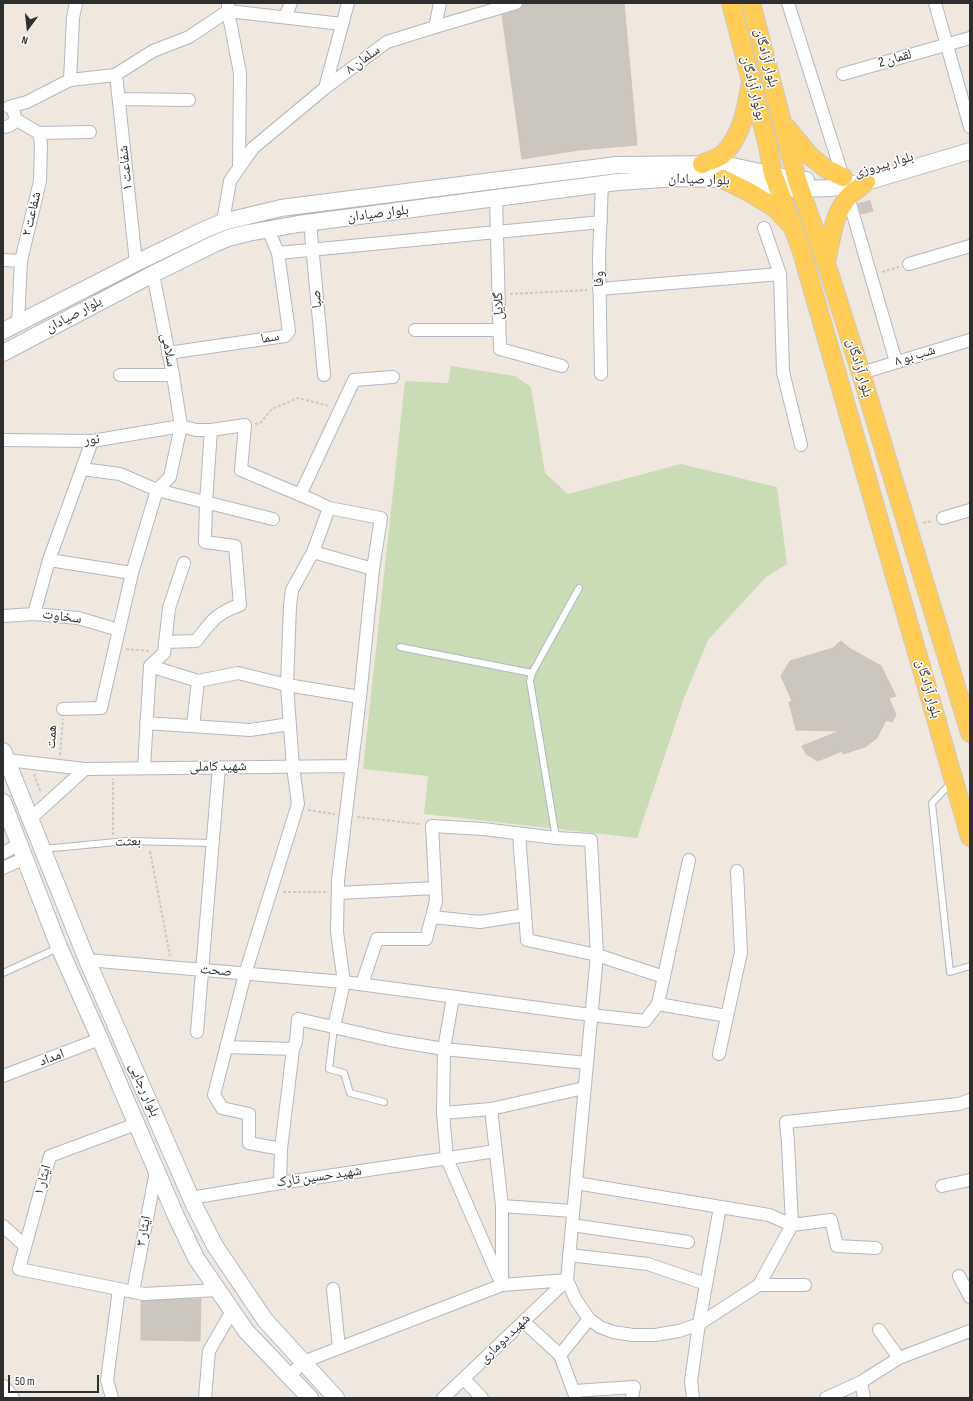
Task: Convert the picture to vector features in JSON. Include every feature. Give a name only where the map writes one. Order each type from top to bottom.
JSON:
[{"type":"main road","name":"بولوار آزادگان","points":[[731,3],[776,181]]},
{"type":"main road","name":"بلوار آزادگان","points":[[751,3],[799,184],[861,372],[970,732]]},
{"type":"main road","points":[[702,164],[722,156],[734,139],[745,117],[751,80]]},
{"type":"main road","points":[[782,123],[810,156],[825,168],[843,177]]},
{"type":"main road","name":"بلوار پیروزی","points":[[799,184],[843,177],[970,140]]},
{"type":"main road","name":"بلوار پیروزی","points":[[799,184],[832,188],[866,182],[970,151]]},
{"type":"main road","name":"بلوار صیادان","points":[[3,331],[136,263],[223,222],[281,208],[617,165],[723,164],[776,181]]},
{"type":"main road","points":[[617,165],[618,182]]},
{"type":"main road","name":"بلوار صیادان","points":[[3,353],[153,274],[228,238],[268,229],[310,222],[618,182],[678,178],[776,181]]},
{"type":"main road","points":[[723,179],[749,192],[775,208],[794,228]]},
{"type":"main road","points":[[776,181],[799,184]]},
{"type":"main road","name":"بلوار آزادگان","points":[[776,181],[801,249],[970,837]]},
{"type":"main road","points":[[826,263],[834,226],[841,209],[848,197],[866,182]]},
{"type":"main road","points":[[867,477],[890,470]]},
{"type":"main road","name":"بلوار رجایی","points":[[5,756],[87,960],[191,1198],[215,1246],[265,1320],[336,1398]]},
{"type":"main road","name":"بلوار رجایی","points":[[3,802],[59,947],[100,1039],[174,1214],[196,1258],[246,1332],[310,1398]]},
{"type":"main road","points":[[100,1039],[119,1032]]},
{"type":"street","points":[[70,80],[73,18],[76,3]]},
{"type":"street","points":[[285,17],[290,3]]},
{"type":"street","points":[[325,88],[348,3]]},
{"type":"street","points":[[435,27],[440,3]]},
{"type":"street","name":"سلمان ۸","points":[[223,222],[230,181],[253,148],[325,88],[387,42],[516,3]]},
{"type":"street","points":[[788,3],[843,177]]},
{"type":"street","points":[[935,3],[970,127]]},
{"type":"street","points":[[6,107],[27,102],[70,80],[110,76],[116,74],[153,51],[189,37],[228,7],[285,17],[342,24]]},
{"type":"street","points":[[228,7],[240,72],[240,167]]},
{"type":"street","name":"لقمان 2","points":[[843,74],[970,38]]},
{"type":"street","name":"شفاعت ۱","points":[[116,74],[136,263]]},
{"type":"street","points":[[119,99],[189,100]]},
{"type":"street","points":[[3,127],[10,126],[15,119],[15,114],[6,107]]},
{"type":"street","points":[[15,119],[39,133],[90,132]]},
{"type":"street","name":"شفاعت ۲","points":[[18,323],[22,261],[40,181],[41,144],[39,133]]},
{"type":"street","name":"وفا","points":[[601,374],[599,289],[602,184]]},
{"type":"street","points":[[848,197],[896,362]]},
{"type":"street","name":"گلایل","points":[[496,198],[500,349],[562,366]]},
{"type":"street","name":"صبا","points":[[310,222],[324,375]]},
{"type":"street","points":[[278,253],[601,222]]},
{"type":"street","points":[[764,228],[780,274],[783,372],[801,445]]},
{"type":"street","name":"سما","points":[[168,353],[285,336],[289,331],[289,324],[278,253],[268,229]]},
{"type":"street","points":[[909,264],[970,246]]},
{"type":"street","points":[[3,260],[22,261]]},
{"type":"street","name":"سلامی","points":[[153,274],[173,375],[180,426],[170,477],[157,490]]},
{"type":"street","points":[[599,289],[780,274]]},
{"type":"street","points":[[415,330],[499,330]]},
{"type":"street","name":"شب بو ۸","points":[[861,372],[970,340]]},
{"type":"street","points":[[120,374],[173,375]]},
{"type":"street","points":[[300,495],[354,380],[393,378]]},
{"type":"street","points":[[180,426],[196,430],[211,430],[245,425],[241,470],[329,508],[381,518],[373,569],[360,697],[338,880],[337,932],[344,982],[334,1027]]},
{"type":"street","name":"نور","points":[[3,440],[92,441],[180,426]]},
{"type":"street","points":[[165,647],[196,641],[216,616],[229,608],[240,605],[235,546],[206,542],[206,503],[211,430]]},
{"type":"street","points":[[34,614],[48,560],[92,441]]},
{"type":"street","points":[[82,469],[120,474],[157,490],[273,519]]},
{"type":"street","points":[[64,709],[101,708],[132,573],[157,490]]},
{"type":"street","points":[[280,1149],[249,1143],[249,1114],[222,1108],[214,1095],[246,974],[298,804],[293,767],[288,685],[290,606],[292,590],[313,552],[329,508]]},
{"type":"street","points":[[943,518],[970,510]]},
{"type":"street","points":[[313,552],[373,569]]},
{"type":"street","points":[[48,560],[132,573]]},
{"type":"street","points":[[144,768],[150,666],[165,647],[169,608],[184,563]]},
{"type":"street","name":"سخاوت","points":[[3,616],[34,614],[78,618],[119,630]]},
{"type":"street","points":[[150,666],[198,681],[238,673],[288,685],[360,697]]},
{"type":"street","points":[[193,726],[198,681]]},
{"type":"street","points":[[146,723],[250,730],[290,724]]},
{"type":"street","name":"شهید کاملی","points":[[5,756],[30,763],[85,769],[352,766]]},
{"type":"street","points":[[197,1032],[219,767]]},
{"type":"street","points":[[30,819],[85,769]]},
{"type":"street","points":[[362,984],[377,939],[426,939],[436,901],[432,826],[483,829],[556,838],[591,840],[597,955],[567,1280],[576,1300],[589,1319],[600,1327],[613,1332],[633,1335],[655,1335],[679,1331],[699,1324],[759,1285],[792,1225],[786,1122],[960,1104],[970,1100]]},
{"type":"street","points":[[519,834],[527,940],[597,955],[664,977]]},
{"type":"street","points":[[3,853],[23,851]]},
{"type":"street","points":[[3,868],[23,851]]},
{"type":"street","points":[[689,860],[658,1004],[727,1016]]},
{"type":"street","points":[[719,1054],[741,952],[737,871]]},
{"type":"street","points":[[338,892],[435,888]]},
{"type":"street","points":[[432,917],[480,922],[525,915]]},
{"type":"street","name":"صحت","points":[[87,960],[344,982],[645,1021],[658,1004]]},
{"type":"street","points":[[453,997],[444,1049],[444,1113],[447,1159],[502,1285]]},
{"type":"street","points":[[280,1183],[280,1149],[298,1019],[390,1040],[444,1049],[587,1063]]},
{"type":"street","name":"امداد","points":[[3,1076],[100,1039]]},
{"type":"street","points":[[226,1047],[293,1048]]},
{"type":"street","points":[[444,1113],[491,1109],[584,1088]]},
{"type":"street","points":[[491,1109],[502,1206],[502,1285]]},
{"type":"street","name":"ایثار ۱","points":[[119,1289],[19,1269],[50,1156],[136,1124]]},
{"type":"street","name":"شهید حسین تارک","points":[[191,1198],[280,1183],[496,1152]]},
{"type":"street","name":"ایثار ۳","points":[[133,1292],[156,1171]]},
{"type":"street","points":[[942,1186],[970,1180]]},
{"type":"street","points":[[576,1183],[769,1215],[792,1225],[831,1220],[837,1246],[876,1248]]},
{"type":"street","points":[[502,1206],[573,1210]]},
{"type":"street","points":[[693,1398],[691,1381],[699,1324],[720,1207]]},
{"type":"street","points":[[572,1225],[688,1242]]},
{"type":"street","points":[[3,1226],[25,1246]]},
{"type":"street","points":[[569,1255],[648,1264],[706,1284]]},
{"type":"street","points":[[959,1276],[970,1297]]},
{"type":"street","points":[[290,1376],[303,1362],[502,1285],[567,1280]]},
{"type":"street","name":"شهید دوماری","points":[[444,1398],[567,1280]]},
{"type":"street","points":[[759,1285],[805,1285]]},
{"type":"street","points":[[112,1398],[107,1380],[119,1289],[144,1294],[218,1290]]},
{"type":"street","points":[[333,1289],[339,1348]]},
{"type":"street","points":[[205,1398],[209,1351],[232,1311]]},
{"type":"street","points":[[560,1355],[589,1319]]},
{"type":"street","points":[[524,1322],[560,1355],[575,1395],[634,1387],[632,1398]]},
{"type":"street","points":[[879,1330],[899,1358]]},
{"type":"street","points":[[826,1398],[861,1382],[899,1358],[970,1331]]},
{"type":"street","points":[[464,1379],[482,1398]]},
{"type":"street","points":[[861,1382],[864,1398]]},
{"type":"lane","points":[[556,838],[530,681],[532,673],[579,588]]},
{"type":"lane","points":[[400,647],[532,673]]},
{"type":"lane","points":[[954,779],[932,803],[950,972],[970,966]]},
{"type":"lane","name":"بعثت","points":[[42,849],[127,841],[213,843]]},
{"type":"lane","points":[[3,973],[59,947]]},
{"type":"lane","points":[[334,1027],[329,1069],[344,1073],[350,1093],[384,1102]]},
{"type":"path","points":[[871,275],[909,264]]},
{"type":"path","points":[[498,294],[599,289]]},
{"type":"path","points":[[245,425],[260,423],[272,409],[298,398],[340,409]]},
{"type":"path","points":[[908,528],[943,518]]},
{"type":"path","points":[[115,648],[165,647]]},
{"type":"path","name":"همت","points":[[60,766],[64,709]]},
{"type":"path","points":[[30,763],[45,805]]},
{"type":"path","points":[[113,768],[113,842]]},
{"type":"path","points":[[297,808],[346,816],[432,826]]},
{"type":"path","points":[[148,841],[172,967]]},
{"type":"path","points":[[271,892],[338,892]]},
{"type":"green space","points":[[451,366],[515,376],[531,387],[545,473],[568,494],[681,464],[777,487],[787,564],[766,577],[708,640],[684,698],[637,838],[424,814],[428,776],[363,769],[405,381],[448,383]]},
{"type":"building","points":[[523,3],[624,3],[637,145],[579,150],[522,159],[502,15],[522,8]]},
{"type":"building","points":[[870,201],[873,211],[861,214],[858,204]]},
{"type":"building","points":[[841,641],[849,648],[881,666],[896,696],[889,698],[896,715],[892,722],[886,720],[877,738],[865,747],[843,754],[842,751],[818,761],[806,754],[802,746],[840,731],[796,730],[789,702],[792,701],[781,676],[790,661],[833,648]]},
{"type":"building","points":[[201,1299],[200,1341],[141,1340],[141,1301]]}]
